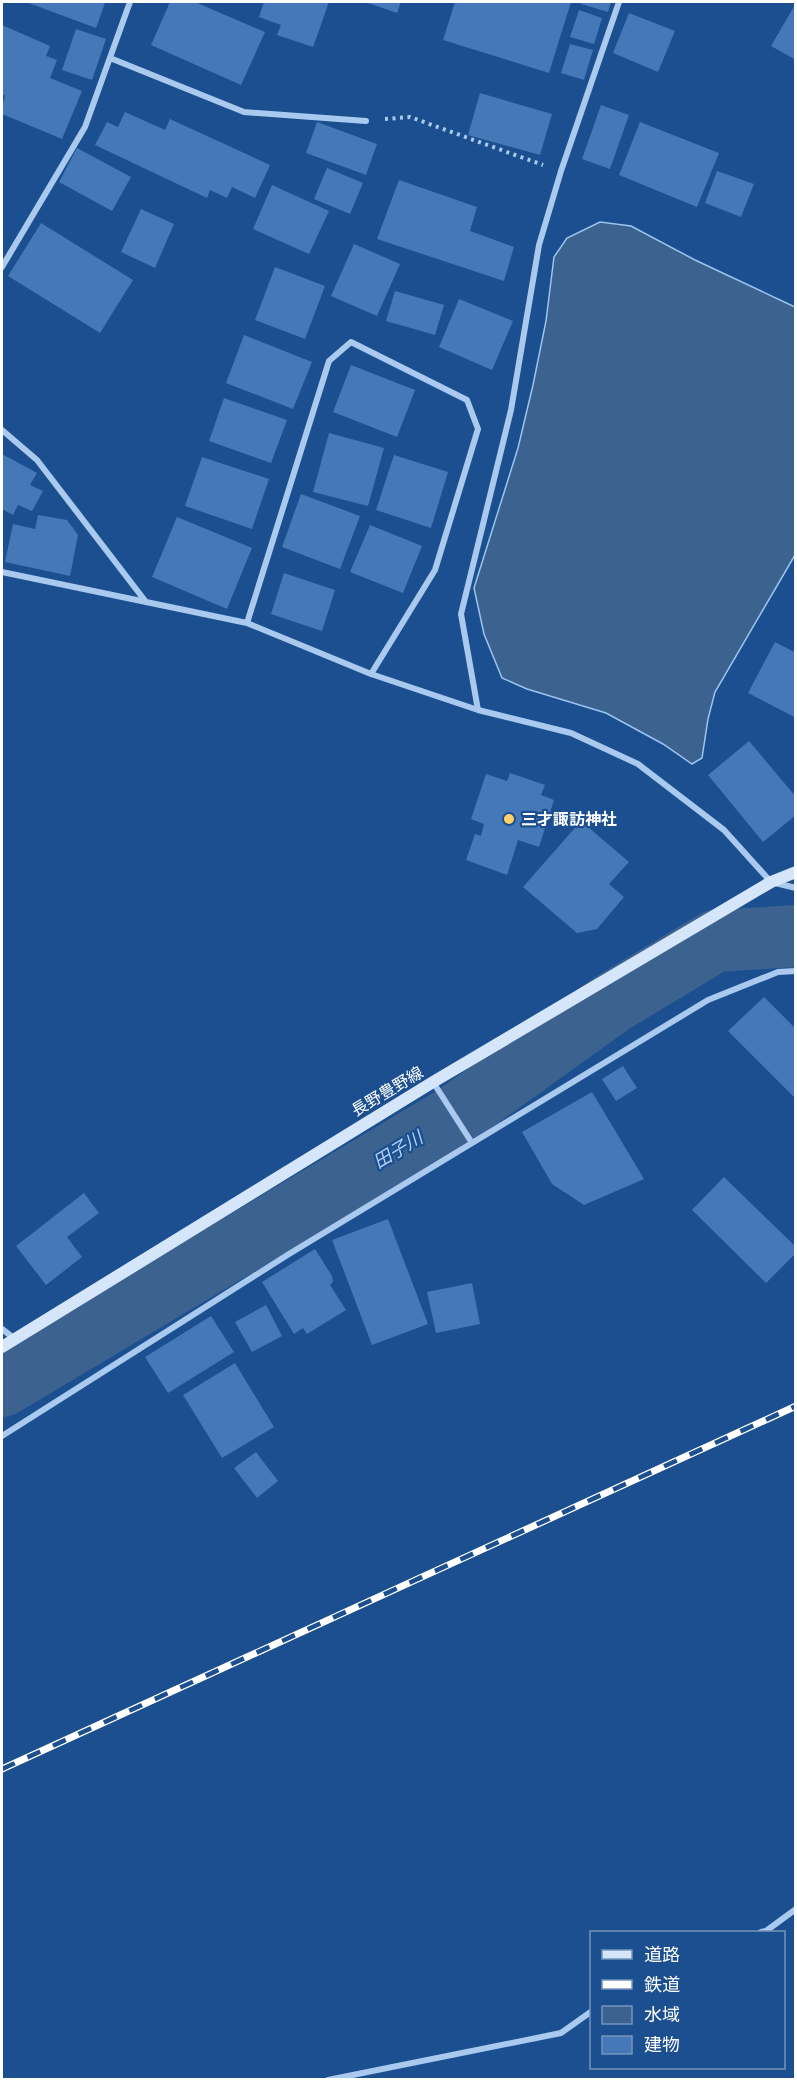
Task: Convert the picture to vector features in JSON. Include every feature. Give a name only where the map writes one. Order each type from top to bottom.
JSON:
[{"type":"main road","name":"長野豊野線","points":[[2,1347],[771,882],[795,872]]},
{"type":"street","points":[[2,267],[84,127],[130,2]]},
{"type":"street","points":[[478,710],[461,614],[511,410],[539,245],[561,171],[619,2]]},
{"type":"street","points":[[110,58],[244,112],[366,121]]},
{"type":"street","points":[[247,623],[329,361],[351,342],[468,400],[478,429],[435,570],[371,675]]},
{"type":"street","points":[[2,430],[37,460],[147,602]]},
{"type":"street","points":[[2,572],[247,623],[371,675],[478,710],[571,733],[638,764],[724,830],[771,882],[795,888]]},
{"type":"street","points":[[2,1436],[289,1254],[708,1000],[778,972],[795,971]]},
{"type":"street","points":[[436,1086],[472,1143]]},
{"type":"street","points":[[2,1329],[15,1339]]},
{"type":"street","points":[[766,1931],[795,1909]]},
{"type":"street","points":[[328,2079],[561,2033],[590,2012]]},
{"type":"path","points":[[366,121],[410,117],[561,171]]},
{"type":"water","points":[[600,222],[631,226],[695,260],[795,307],[795,555],[715,692],[702,758],[692,764],[663,744],[606,713],[527,689],[502,678],[484,634],[474,588],[518,448],[546,321],[554,257],[567,238]]},
{"type":"building","points":[[26,2],[101,2],[105,3],[96,28]]},
{"type":"building","points":[[170,2],[195,2],[265,32],[241,85],[151,45]]},
{"type":"building","points":[[264,2],[329,2],[313,47],[277,35],[281,25],[259,17]]},
{"type":"building","points":[[365,2],[401,2],[397,13]]},
{"type":"building","points":[[455,2],[571,2],[549,73],[443,40]]},
{"type":"building","points":[[582,2],[611,2],[608,12],[581,4]]},
{"type":"building","points":[[796,3],[796,60],[771,46]]},
{"type":"building","points":[[579,10],[602,18],[594,44],[570,37]]},
{"type":"building","points":[[629,13],[675,31],[658,72],[613,53]]},
{"type":"building","points":[[2,25],[50,46],[46,56],[57,60],[50,78],[82,91],[62,139],[2,114],[5,96],[2,94]]},
{"type":"building","points":[[76,29],[106,39],[92,80],[62,70]]},
{"type":"building","points":[[570,44],[593,50],[584,80],[561,73]]},
{"type":"building","points":[[480,93],[552,114],[540,155],[468,135]]},
{"type":"building","points":[[601,105],[629,115],[610,169],[582,159]]},
{"type":"building","points":[[125,112],[165,130],[170,119],[270,165],[255,198],[232,187],[227,198],[210,190],[207,198],[95,145],[107,122],[118,127]]},
{"type":"building","points":[[317,122],[377,144],[366,175],[306,153]]},
{"type":"building","points":[[640,122],[719,153],[697,207],[619,175]]},
{"type":"building","points":[[77,148],[131,177],[112,211],[59,182]]},
{"type":"building","points":[[327,168],[363,183],[350,214],[314,199]]},
{"type":"building","points":[[717,171],[754,184],[741,217],[705,203]]},
{"type":"building","points":[[399,180],[477,207],[470,231],[514,247],[504,281],[377,239]]},
{"type":"building","points":[[272,185],[329,211],[309,254],[253,229]]},
{"type":"building","points":[[141,209],[174,224],[155,268],[121,252]]},
{"type":"building","points":[[41,223],[133,280],[100,333],[8,276]]},
{"type":"building","points":[[354,244],[400,264],[377,316],[331,296]]},
{"type":"building","points":[[275,267],[325,286],[305,339],[255,320]]},
{"type":"building","points":[[395,291],[444,305],[435,335],[386,321]]},
{"type":"building","points":[[459,299],[513,321],[492,370],[439,347]]},
{"type":"building","points":[[244,335],[312,362],[293,409],[226,383]]},
{"type":"building","points":[[351,365],[415,390],[397,437],[333,412]]},
{"type":"building","points":[[224,398],[287,420],[271,463],[209,441]]},
{"type":"building","points":[[329,433],[384,448],[368,506],[313,492]]},
{"type":"building","points":[[2,454],[37,473],[30,485],[43,491],[32,511],[18,505],[13,515],[2,509]]},
{"type":"building","points":[[394,455],[448,472],[431,528],[376,510]]},
{"type":"building","points":[[202,457],[269,479],[252,529],[185,506]]},
{"type":"building","points":[[301,494],[360,516],[340,569],[282,547]]},
{"type":"building","points":[[38,515],[67,520],[78,535],[70,576],[5,562],[13,524],[35,529]]},
{"type":"building","points":[[177,517],[252,548],[227,609],[152,577]]},
{"type":"building","points":[[370,525],[422,546],[403,593],[350,572]]},
{"type":"building","points":[[284,573],[335,590],[322,631],[271,614]]},
{"type":"building","points":[[775,642],[796,653],[796,718],[748,693]]},
{"type":"building","points":[[749,741],[796,797],[796,815],[763,842],[708,775]]},
{"type":"building","points":[[510,773],[545,785],[541,795],[554,800],[539,847],[518,840],[507,875],[466,860],[475,834],[481,836],[484,824],[471,819],[486,774],[507,781]]},
{"type":"building","points":[[581,821],[629,862],[609,884],[624,897],[597,929],[577,933],[523,887]]},
{"type":"building","points":[[764,997],[796,1029],[796,1099],[728,1031]]},
{"type":"building","points":[[623,1066],[637,1088],[616,1101],[602,1079]]},
{"type":"building","points":[[592,1092],[644,1179],[584,1205],[552,1184],[522,1132]]},
{"type":"building","points":[[724,1177],[796,1247],[796,1253],[766,1283],[692,1210]]},
{"type":"building","points":[[84,1193],[99,1213],[67,1237],[82,1257],[46,1285],[16,1246]]},
{"type":"building","points":[[388,1219],[428,1324],[372,1345],[332,1240]]},
{"type":"building","points":[[315,1249],[332,1276],[333,1282],[330,1285],[346,1310],[307,1334],[303,1328],[294,1334],[262,1282]]},
{"type":"building","points":[[472,1283],[480,1324],[436,1333],[427,1292]]},
{"type":"building","points":[[266,1305],[282,1336],[252,1352],[235,1322]]},
{"type":"building","points":[[211,1316],[234,1352],[168,1393],[145,1357]]},
{"type":"building","points":[[235,1363],[274,1427],[222,1458],[183,1395]]},
{"type":"building","points":[[256,1452],[278,1481],[257,1498],[234,1468]]},
{"type":"waterway","name":"田子川","points":[[2,1386],[455,1116],[612,1003],[715,941],[796,936]]},
{"type":"railway","points":[[2,1769],[796,1406]]},
{"type":"place","name":"三才諏訪神社","points":[[509,819]]}]
